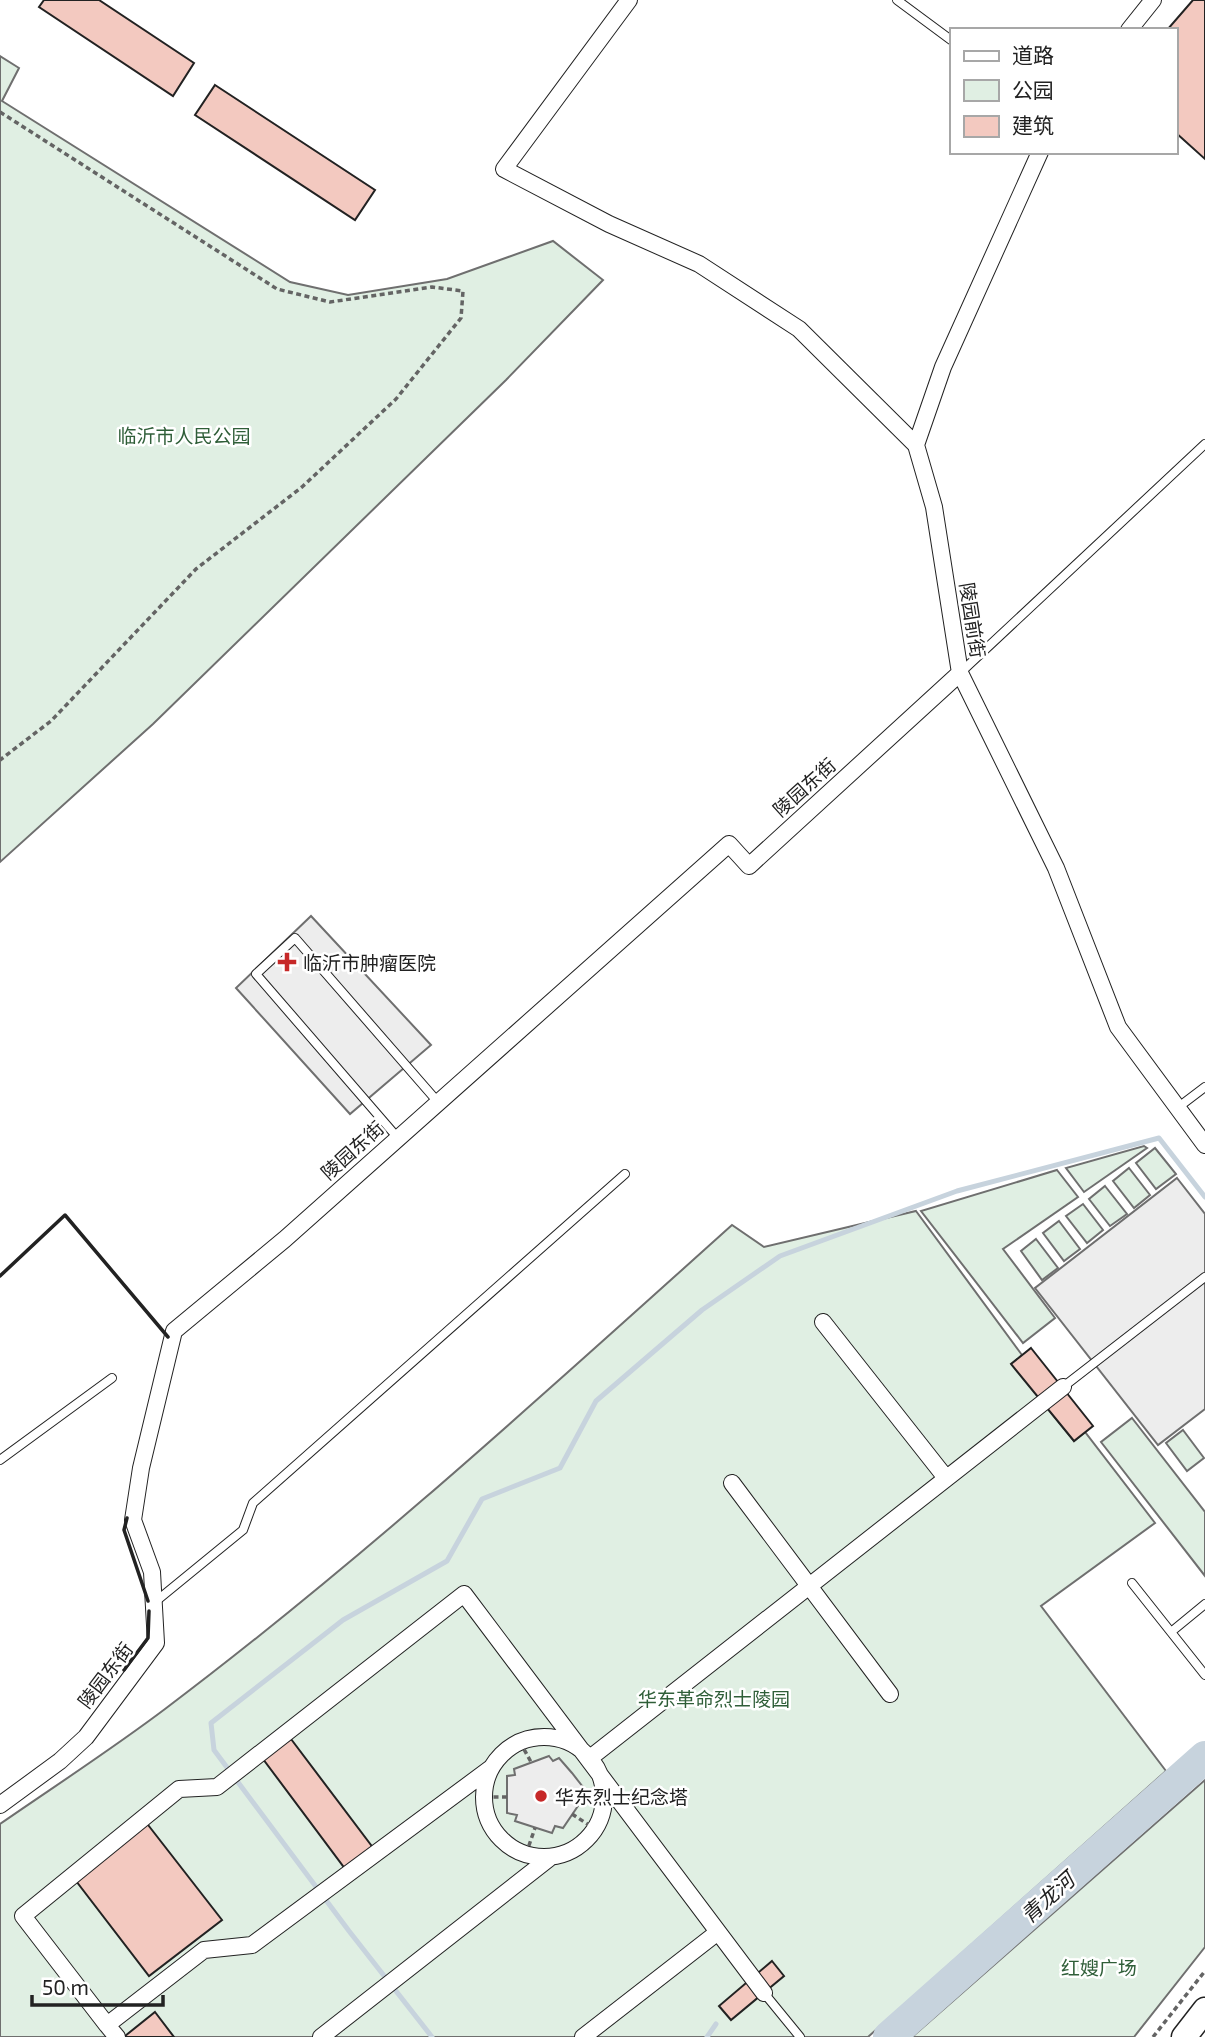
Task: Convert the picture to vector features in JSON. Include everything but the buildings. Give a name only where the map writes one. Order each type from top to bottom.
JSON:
[{"type":"main road","points":[[1184,2037],[1205,2010]]},
{"type":"street","points":[[629,0],[504,169],[609,224],[699,264],[799,329],[916,445],[943,367],[1039,154]]},
{"type":"street","points":[[1131,28],[1153,0]]},
{"type":"street","name":"陵园前街","points":[[916,445],[934,507],[960,673],[1056,868],[1118,1027],[1205,1145]]},
{"type":"street","name":"陵园东街","points":[[0,1805],[60,1761],[86,1737],[156,1643],[152,1572],[133,1520],[141,1468],[174,1331],[285,1238],[729,844],[749,866],[960,673]]},
{"type":"street","points":[[823,1322],[946,1478]]},
{"type":"street","points":[[590,1758],[1063,1387]]},
{"type":"street","points":[[732,1483],[890,1693]]},
{"type":"street","points":[[491,1768],[485,1797],[489,1823],[500,1838],[526,1854],[551,1857],[569,1853],[584,1843],[596,1829],[604,1795],[601,1777],[590,1758],[559,1739],[540,1737],[520,1742],[504,1753],[491,1768],[252,1945],[204,1950],[112,2031],[23,1916],[179,1789],[217,1787],[464,1594],[590,1758],[764,1993]]},
{"type":"street","points":[[321,2037],[551,1857]]},
{"type":"street","points":[[583,2037],[718,1931]]},
{"type":"lane","points":[[897,0],[950,39]]},
{"type":"lane","points":[[960,673],[1205,444]]},
{"type":"lane","points":[[397,1137],[256,974],[295,938],[438,1101]]},
{"type":"lane","points":[[1176,1109],[1205,1087]]},
{"type":"lane","points":[[155,1602],[243,1530],[253,1503],[625,1174]]},
{"type":"lane","points":[[1063,1387],[1205,1277]]},
{"type":"lane","points":[[0,1460],[112,1378]]},
{"type":"lane","points":[[1132,1583],[1205,1675]]},
{"type":"lane","points":[[1171,1632],[1205,1604]]},
{"type":"lane","points":[[764,1993],[800,2037]]},
{"type":"path","points":[[0,113],[277,289],[330,302],[432,287],[463,291],[461,318],[396,399],[302,487],[197,569],[51,721],[0,760]]},
{"type":"path","points":[[520,1742],[531,1762]]},
{"type":"path","points":[[485,1797],[507,1797]]},
{"type":"path","points":[[572,1814],[596,1829]]},
{"type":"path","points":[[526,1854],[535,1828]]},
{"type":"path","points":[[1153,2037],[1205,1971]]},
{"type":"green space","name":"临沂市人民公园","points":[[0,56],[19,68],[2,101],[290,282],[348,295],[447,279],[553,241],[603,280],[506,380],[153,724],[0,862]]},
{"type":"green space","points":[[1144,1146],[1147,1148],[1084,1192],[1066,1168]]},
{"type":"green space","points":[[1155,1148],[1176,1174],[1156,1189],[1136,1163]]},
{"type":"green space","points":[[1129,1168],[1150,1195],[1134,1208],[1113,1181]]},
{"type":"green space","points":[[1057,1170],[1078,1197],[1003,1249],[1055,1318],[1023,1343],[921,1211]]},
{"type":"green space","points":[[1105,1186],[1127,1214],[1110,1226],[1089,1199]]},
{"type":"green space","points":[[1083,1204],[1103,1230],[1087,1243],[1066,1216]]},
{"type":"green space","name":"华东革命烈士陵园","points":[[916,1211],[1022,1355],[1012,1364],[1074,1441],[1085,1432],[1155,1523],[1041,1606],[1166,1771],[868,2037],[0,2037],[0,1824],[145,1724],[312,1593],[454,1473],[732,1225],[764,1247]]},
{"type":"green space","points":[[1059,1221],[1080,1249],[1064,1261],[1043,1233]]},
{"type":"green space","points":[[1036,1239],[1058,1268],[1042,1280],[1021,1251]]},
{"type":"green space","points":[[1132,1418],[1205,1512],[1205,1576],[1101,1442]]},
{"type":"green space","points":[[1183,1430],[1204,1458],[1187,1471],[1166,1443]]},
{"type":"green space","name":"红嫂广场","points":[[1205,1780],[1205,1947],[1134,2037],[912,2037]]},
{"type":"shaded area","points":[[311,916],[431,1045],[350,1114],[236,988]]},
{"type":"shaded area","points":[[1177,1178],[1205,1214],[1205,1409],[1158,1445],[1035,1288]]},
{"type":"shaded area","points":[[549,1756],[553,1761],[559,1758],[572,1773],[583,1787],[577,1792],[584,1797],[563,1828],[555,1826],[552,1833],[515,1821],[517,1815],[507,1813],[507,1776],[515,1775],[514,1769]]},
{"type":"waterway","points":[[432,2037],[214,1750],[211,1723],[343,1620],[447,1561],[482,1499],[560,1468],[596,1401],[702,1310],[780,1256],[957,1191],[1159,1138],[1205,1197]]},
{"type":"waterway","name":"青龙河","points":[[889,2037],[1205,1757]]},
{"type":"waterway","points":[[707,2037],[716,2024]]},
{"type":"wall","points":[[0,1276],[65,1215],[168,1337]]},
{"type":"wall","points":[[127,1518],[124,1530],[148,1601]]},
{"type":"wall","points":[[124,1670],[148,1638],[149,1611]]},
{"type":"place","name":"临沂市肿瘤医院","points":[[287,962]]},
{"type":"place","name":"华东烈士纪念塔","points":[[541,1796]]}]
